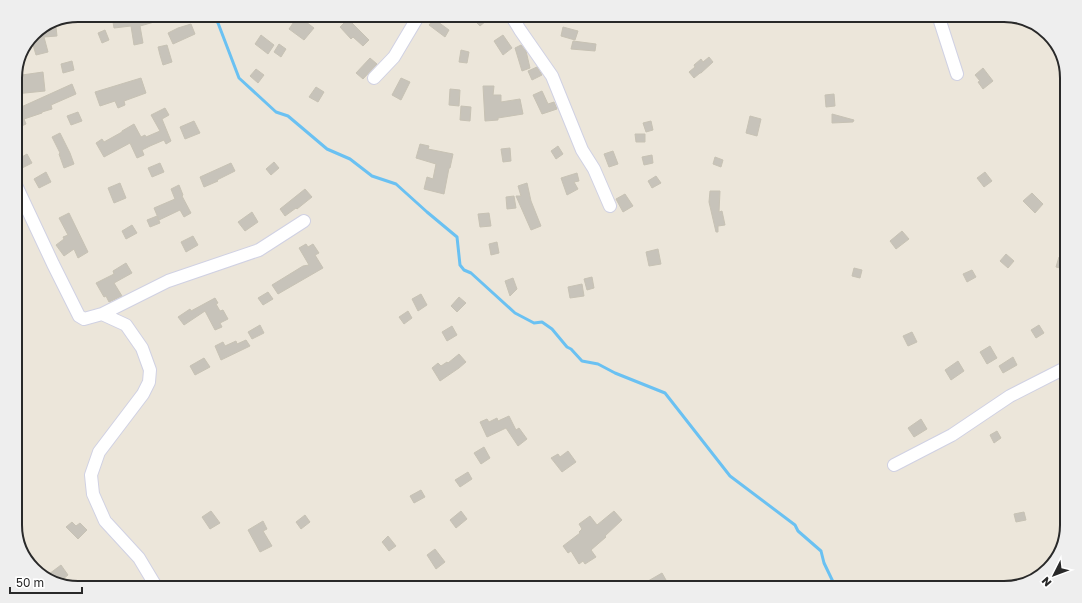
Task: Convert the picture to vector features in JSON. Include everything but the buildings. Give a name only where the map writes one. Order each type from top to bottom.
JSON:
[{"type":"street","points":[[374,78],[394,57],[415,22]]},
{"type":"street","points":[[515,22],[552,76],[582,150],[594,169],[610,206]]},
{"type":"street","points":[[940,22],[957,74]]},
{"type":"street","points":[[22,198],[79,316],[84,319],[102,314],[168,281],[259,250],[304,221]]},
{"type":"street","points":[[102,314],[126,325],[142,348],[150,370],[149,382],[143,394],[99,452],[91,475],[93,494],[105,521],[138,558],[153,581]]},
{"type":"street","points":[[894,465],[952,435],[1010,396],[1060,370]]},
{"type":"waterway","points":[[217,22],[239,78],[276,112],[288,116],[327,149],[350,159],[372,176],[396,184],[457,237],[460,265],[464,270],[471,273],[515,313],[534,323],[542,322],[552,329],[567,347],[571,349],[582,361],[598,364],[615,373],[665,393],[730,476],[795,525],[798,531],[821,551],[824,563],[833,581]]}]
